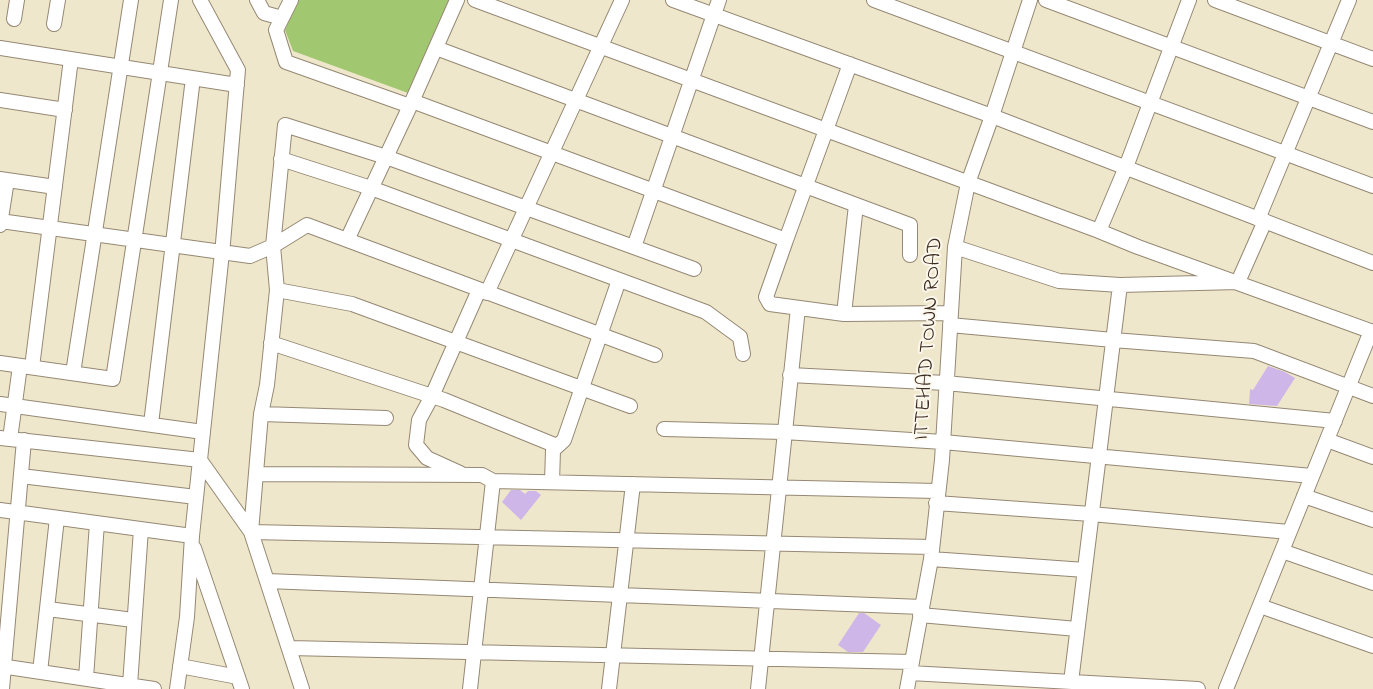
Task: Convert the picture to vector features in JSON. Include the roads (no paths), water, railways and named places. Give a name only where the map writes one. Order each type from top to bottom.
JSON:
[{"type":"street","points":[[14,19],[17,0]]},
{"type":"street","points":[[54,24],[58,0]]},
{"type":"street","points":[[73,373],[131,0]]},
{"type":"street","points":[[0,363],[113,378],[171,0]]},
{"type":"street","points":[[177,689],[187,617],[192,539],[222,252],[238,70],[200,0]]},
{"type":"street","points":[[256,0],[264,13],[282,18]]},
{"type":"street","points":[[291,0],[276,30],[286,62],[411,103],[786,240]]},
{"type":"street","points":[[346,240],[457,0]]},
{"type":"street","points":[[475,0],[1138,247],[1372,331],[1226,689]]},
{"type":"street","points":[[466,475],[426,458],[416,445],[419,420],[432,396],[455,341],[511,240],[622,0]]},
{"type":"street","points":[[673,0],[992,116],[1373,263]]},
{"type":"street","points":[[634,247],[720,0]]},
{"type":"street","points":[[875,0],[1373,186]]},
{"type":"street","name":"ITTEHAD TOWN ROAD","points":[[907,689],[931,553],[943,442],[955,247],[968,183],[1030,0]]},
{"type":"street","points":[[1046,0],[1373,122]]},
{"type":"street","points":[[1099,231],[1126,167],[1189,0]]},
{"type":"street","points":[[1215,0],[1373,58]]},
{"type":"street","points":[[1238,282],[1286,153],[1349,0]]},
{"type":"street","points":[[0,48],[237,85]]},
{"type":"street","points":[[436,48],[910,225],[910,255]]},
{"type":"street","points":[[71,59],[50,228],[26,367],[5,438],[200,460],[251,532],[302,689]]},
{"type":"street","points":[[850,64],[766,297],[770,304],[844,314],[950,319],[1113,340],[1254,351],[1373,396]]},
{"type":"street","points":[[151,424],[193,78]]},
{"type":"street","points":[[0,100],[65,110]]},
{"type":"street","points":[[251,532],[261,414],[267,386],[277,290],[273,246],[285,125],[386,157],[694,269]]},
{"type":"street","points":[[281,159],[371,188],[706,312],[740,337],[744,354]]},
{"type":"street","points":[[0,225],[3,179],[55,187]]},
{"type":"street","points":[[844,314],[856,205]]},
{"type":"street","points":[[0,221],[250,256],[273,246],[307,225],[655,355]]},
{"type":"street","points":[[955,247],[1059,281],[1120,285],[1238,282]]},
{"type":"street","points":[[552,482],[553,450],[564,440],[619,280]]},
{"type":"street","points":[[1071,682],[1120,285]]},
{"type":"street","points":[[277,290],[352,304],[630,406]]},
{"type":"street","points":[[758,689],[798,308]]},
{"type":"street","points":[[271,343],[432,396],[558,446]]},
{"type":"street","points":[[790,375],[946,383],[1334,421]]},
{"type":"street","points":[[0,404],[203,432]]},
{"type":"street","points":[[261,414],[386,418]]},
{"type":"street","points":[[664,428],[784,432],[943,442],[1312,476]]},
{"type":"street","points":[[2,689],[2,666],[24,440]]},
{"type":"street","points":[[1327,440],[1373,458]]},
{"type":"street","points":[[256,474],[482,475],[493,481],[779,487],[937,497],[1091,514],[1289,532]]},
{"type":"street","points":[[21,476],[196,497]]},
{"type":"street","points":[[470,689],[493,481]]},
{"type":"street","points":[[609,689],[633,484]]},
{"type":"street","points":[[1304,496],[1373,520]]},
{"type":"street","points":[[0,510],[141,529],[192,539]]},
{"type":"street","points":[[40,672],[57,518]]},
{"type":"street","points":[[86,678],[97,523]]},
{"type":"street","points":[[130,685],[141,529]]},
{"type":"street","points":[[251,532],[773,543],[931,553],[1084,570]]},
{"type":"street","points":[[192,539],[240,683]]},
{"type":"street","points":[[1282,551],[1373,583]]},
{"type":"street","points":[[267,582],[767,601],[921,611],[1077,629]]},
{"type":"street","points":[[1260,606],[1373,646]]},
{"type":"street","points":[[48,609],[134,620]]},
{"type":"street","points":[[289,648],[761,659],[911,668],[1055,685],[1071,682],[1198,689]]},
{"type":"street","points":[[2,666],[154,689]]},
{"type":"street","points":[[180,666],[240,683]]}]
